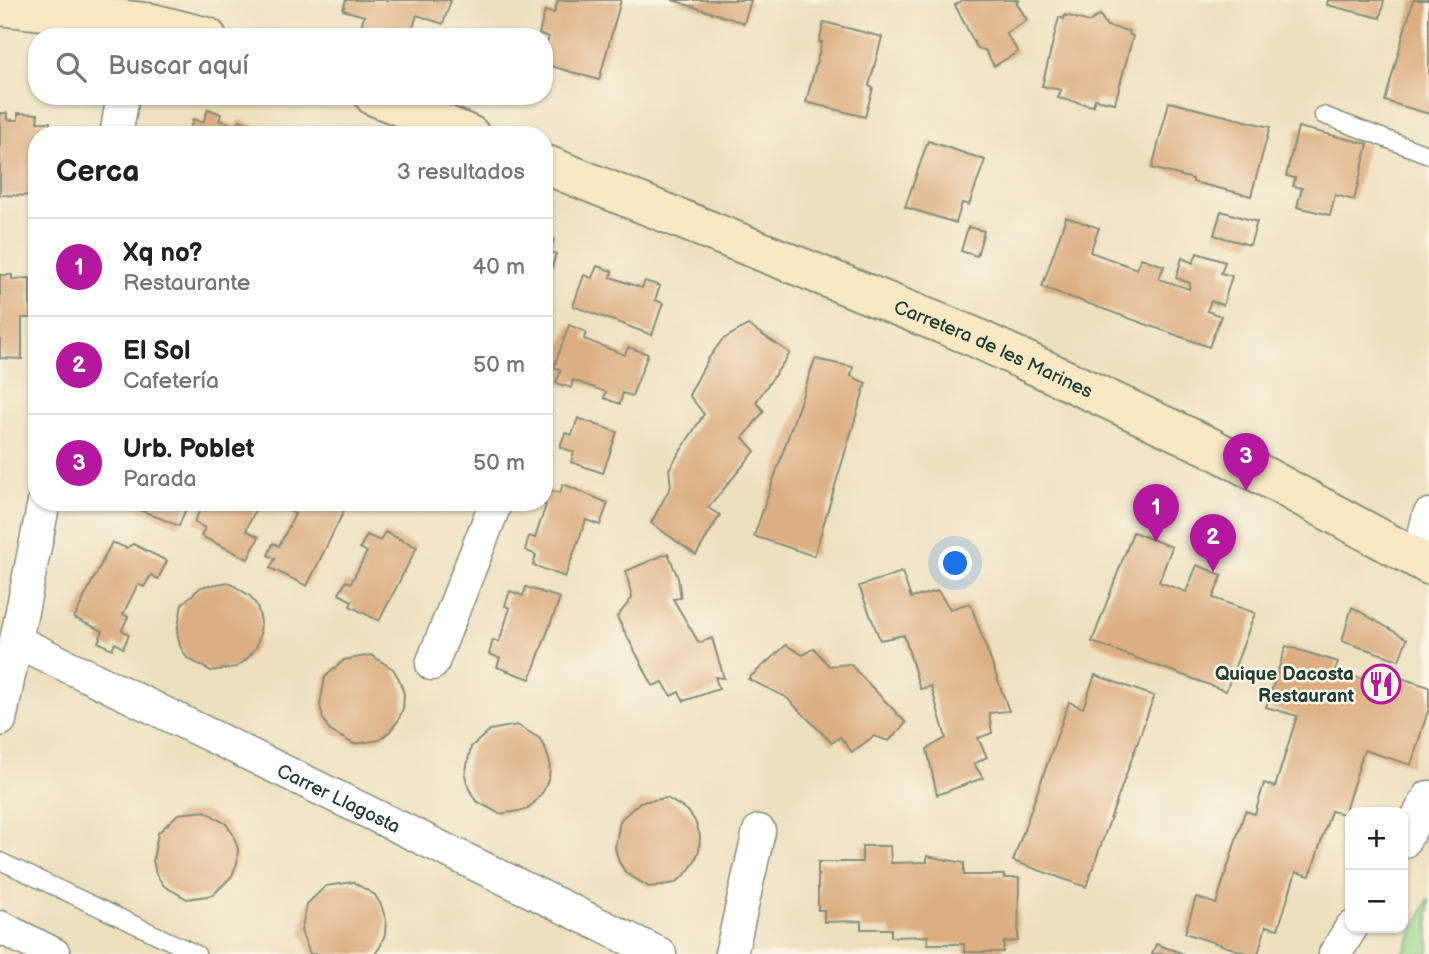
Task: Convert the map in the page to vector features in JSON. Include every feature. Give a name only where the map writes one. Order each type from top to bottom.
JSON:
[{"type":"main road","points":[[0,6],[146,20],[175,28]]},
{"type":"main road","points":[[396,105],[448,126]]},
{"type":"main road","name":"Carretera de les Marines","points":[[553,168],[972,336],[1210,447],[1424,562]]},
{"type":"street","points":[[118,126],[121,105]]},
{"type":"street","points":[[0,720],[42,511]]},
{"type":"street","points":[[432,663],[492,511]]},
{"type":"street","points":[[1424,562],[1429,515]]},
{"type":"street","name":"Carrer Llagosta","points":[[16,641],[660,954]]},
{"type":"street","points":[[1408,835],[1426,809]]},
{"type":"street","points":[[731,954],[759,831]]},
{"type":"street","points":[[0,928],[54,954]]},
{"type":"street","points":[[1335,954],[1348,933]]},
{"type":"lane","points":[[1323,115],[1429,155]]},
{"type":"lane","points":[[0,861],[197,954]]},
{"type":"green space","points":[[1429,898],[1429,954],[1403,954]]},
{"type":"building","points":[[346,0],[451,0],[443,24],[417,15],[413,28],[361,28],[364,16],[343,10]]},
{"type":"building","points":[[558,0],[621,0],[599,80],[553,67],[553,28],[541,28],[545,11],[554,13]]},
{"type":"building","points":[[672,0],[751,0],[744,23]]},
{"type":"building","points":[[963,0],[1020,0],[1016,2],[1027,20],[1006,33],[1018,52],[994,66],[985,50],[977,48],[955,5]]},
{"type":"building","points":[[1328,0],[1384,0],[1380,18],[1327,5]]},
{"type":"building","points":[[1413,0],[1429,0],[1429,114],[1385,101]]},
{"type":"building","points":[[1065,15],[1089,22],[1100,15],[1107,26],[1129,31],[1133,36],[1115,103],[1095,99],[1093,106],[1058,98],[1061,90],[1042,86],[1059,17],[1064,19]]},
{"type":"building","points":[[824,22],[882,37],[869,86],[873,88],[865,117],[806,102],[822,42],[819,42]]},
{"type":"building","points":[[1169,102],[1270,127],[1251,196],[1193,182],[1193,179],[1152,168]]},
{"type":"building","points":[[208,109],[221,114],[219,120],[237,126],[191,126],[193,119],[203,123]]},
{"type":"building","points":[[0,113],[7,113],[7,120],[18,120],[18,113],[38,114],[37,122],[50,122],[50,126],[28,126],[28,196],[0,195]]},
{"type":"building","points":[[240,120],[256,126],[237,126]]},
{"type":"building","points":[[1298,127],[1368,144],[1354,200],[1335,195],[1330,215],[1297,207],[1302,188],[1293,186],[1295,178],[1286,176]]},
{"type":"building","points":[[928,141],[985,160],[969,205],[962,203],[956,223],[905,207]]},
{"type":"building","points":[[1221,211],[1257,222],[1250,245],[1214,235]]},
{"type":"building","points":[[1066,217],[1099,228],[1090,252],[1137,269],[1141,258],[1164,266],[1159,279],[1189,289],[1190,283],[1176,278],[1182,258],[1193,263],[1197,253],[1225,262],[1221,273],[1232,276],[1223,305],[1211,301],[1207,311],[1221,316],[1209,347],[1042,287]]},
{"type":"building","points":[[968,227],[984,231],[977,256],[961,251]]},
{"type":"building","points":[[597,266],[612,271],[611,277],[642,288],[645,281],[660,286],[655,300],[663,303],[652,335],[573,306],[584,275],[592,278]]},
{"type":"building","points":[[0,275],[12,275],[12,279],[28,278],[28,318],[22,318],[22,359],[0,358]]},
{"type":"building","points":[[569,325],[586,332],[584,339],[625,355],[628,347],[648,354],[632,396],[623,393],[620,404],[604,398],[606,392],[573,380],[571,388],[556,383],[561,370],[554,367]]},
{"type":"building","points":[[748,325],[790,353],[756,402],[764,411],[743,438],[755,451],[708,508],[720,515],[696,555],[651,523],[671,486],[669,469],[704,414],[689,395],[708,359],[722,340]]},
{"type":"building","points":[[815,359],[853,367],[851,376],[866,383],[814,556],[754,536]]},
{"type":"building","points":[[578,418],[617,432],[603,473],[571,462],[574,452],[560,447],[565,433],[572,435]]},
{"type":"building","points":[[563,484],[608,503],[600,525],[586,520],[565,577],[533,565],[536,555],[525,550],[529,536],[535,538],[544,511],[553,511],[553,491],[560,493]]},
{"type":"building","points":[[142,511],[185,511],[179,526]]},
{"type":"building","points":[[200,511],[255,511],[246,530],[259,537],[248,559],[201,536],[205,528],[194,522]]},
{"type":"building","points":[[290,511],[344,511],[307,586],[270,568],[275,559],[268,555],[273,543],[279,546],[295,514]]},
{"type":"building","points":[[385,532],[417,547],[379,621],[350,606],[352,601],[339,594],[346,581],[351,583],[367,552],[360,548],[367,535],[380,541]]},
{"type":"building","points":[[1133,532],[1172,547],[1159,582],[1186,592],[1197,565],[1222,575],[1213,598],[1255,613],[1226,691],[1092,642]]},
{"type":"building","points":[[112,542],[126,548],[133,544],[167,561],[158,579],[151,575],[144,587],[138,584],[123,614],[128,617],[122,630],[129,635],[123,648],[115,643],[112,649],[98,642],[103,631],[74,618]]},
{"type":"building","points":[[668,553],[678,578],[681,598],[673,599],[699,643],[712,638],[724,678],[715,677],[719,689],[684,701],[679,692],[671,696],[663,682],[653,686],[617,617],[632,598],[626,571]]},
{"type":"building","points":[[902,572],[911,598],[938,591],[950,609],[970,603],[1009,711],[989,713],[992,733],[978,738],[987,757],[974,764],[983,778],[937,795],[927,749],[946,738],[931,686],[920,689],[904,635],[880,640],[859,586]]},
{"type":"building","points":[[228,582],[250,596],[257,606],[261,621],[260,635],[256,648],[246,660],[236,667],[211,671],[187,658],[180,646],[177,632],[182,604],[201,587]]},
{"type":"building","points":[[526,587],[560,598],[530,679],[497,667],[500,658],[489,654],[493,640],[499,642],[510,608],[505,606],[510,591],[523,596]]},
{"type":"building","points":[[1352,607],[1407,639],[1399,660],[1342,641]]},
{"type":"building","points":[[786,645],[803,655],[814,648],[829,666],[850,664],[906,723],[889,741],[874,736],[852,752],[840,737],[832,743],[786,697],[748,679]]},
{"type":"building","points":[[1286,646],[1338,662],[1335,670],[1372,682],[1369,691],[1394,698],[1401,678],[1429,687],[1429,708],[1411,765],[1364,750],[1344,814],[1331,811],[1310,876],[1296,872],[1278,929],[1266,926],[1258,954],[1249,954],[1185,933],[1196,897],[1216,904],[1245,811],[1255,814],[1264,783],[1275,787],[1297,716],[1266,707]]},
{"type":"building","points":[[371,655],[393,669],[404,694],[403,708],[398,721],[379,740],[354,744],[330,731],[323,719],[320,705],[325,677],[344,660]]},
{"type":"building","points":[[1095,675],[1154,696],[1086,887],[1013,861],[1069,702],[1083,708]]},
{"type":"building","points":[[517,725],[539,738],[550,763],[549,777],[544,790],[525,810],[500,814],[476,801],[465,775],[471,747],[490,730]]},
{"type":"building","points":[[667,798],[688,811],[695,821],[700,836],[699,850],[694,863],[675,883],[649,887],[626,873],[619,862],[615,848],[620,820],[640,802]]},
{"type":"building","points":[[205,811],[226,824],[233,834],[238,849],[237,863],[232,876],[213,895],[187,899],[164,886],[156,874],[153,860],[158,833],[178,814]]},
{"type":"building","points":[[862,846],[890,846],[891,863],[927,862],[927,856],[964,863],[964,875],[1004,875],[1004,878],[1019,878],[1018,941],[1004,942],[1003,952],[964,952],[964,944],[927,944],[928,936],[891,937],[891,929],[861,929],[861,921],[824,922],[824,910],[818,910],[818,862],[862,862]]},
{"type":"building","points":[[353,882],[375,895],[381,905],[386,920],[380,947],[375,954],[310,954],[301,931],[307,904],[326,886]]},
{"type":"building","points":[[1156,944],[1184,954],[1152,954]]},
{"type":"place","name":"Urb. Poblet","points":[[1246,491]]},
{"type":"place","name":"Xq no?","points":[[1156,542]]},
{"type":"place","name":"El Sol","points":[[1213,572]]},
{"type":"place","name":"Quique Dacosta Restaurant","points":[[1381,684]]}]
